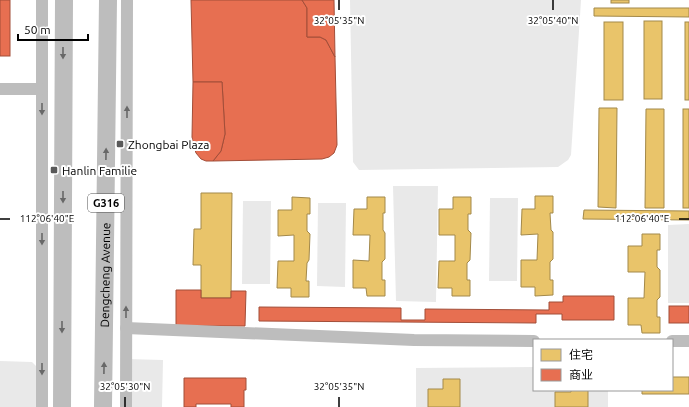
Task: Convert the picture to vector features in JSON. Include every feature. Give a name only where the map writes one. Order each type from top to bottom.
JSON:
[{"type":"highway","points":[[62,407],[64,0]]},
{"type":"highway","name":"Dengcheng Avenue","points":[[103,407],[108,0]]},
{"type":"street","points":[[42,0],[42,407]]},
{"type":"street","points":[[126,407],[127,0]]},
{"type":"street","points":[[0,89],[42,89]]},
{"type":"street","points":[[126,328],[414,340],[533,341]]},
{"type":"street","points":[[673,341],[689,341]]},
{"type":"shaded area","points":[[350,0],[581,0],[571,155],[568,160],[558,167],[359,170],[353,162]]},
{"type":"shaded area","points":[[393,186],[438,186],[436,302],[396,301]]},
{"type":"shaded area","points":[[490,198],[518,198],[517,281],[489,281]]},
{"type":"shaded area","points":[[243,201],[271,201],[270,284],[242,284]]},
{"type":"shaded area","points":[[318,203],[346,203],[345,287],[317,286]]},
{"type":"shaded area","points":[[689,224],[689,303],[668,303],[668,225]]},
{"type":"shaded area","points":[[126,359],[163,360],[162,407],[126,407]]},
{"type":"shaded area","points":[[0,361],[32,362],[38,368],[38,407],[0,407]]},
{"type":"shaded area","points":[[533,367],[533,391],[608,391],[608,407],[416,407],[416,368]]},
{"type":"building: 住宅","points":[[611,0],[629,0],[629,3],[611,3]]},
{"type":"building: 住宅","points":[[594,8],[689,8],[689,17],[594,16]]},
{"type":"building: 住宅","points":[[644,21],[662,21],[662,99],[644,99]]},
{"type":"building: 住宅","points":[[604,22],[623,22],[623,100],[604,100]]},
{"type":"building: 住宅","points":[[685,22],[689,22],[689,100],[685,100]]},
{"type":"building: 住宅","points":[[599,108],[617,108],[616,208],[598,207]]},
{"type":"building: 住宅","points":[[646,109],[664,109],[664,208],[645,208]]},
{"type":"building: 住宅","points":[[683,109],[689,109],[689,208],[683,208]]},
{"type":"building: 住宅","points":[[201,193],[232,193],[231,298],[201,298],[201,265],[193,265],[194,229],[201,229]]},
{"type":"building: 住宅","points":[[535,196],[553,196],[553,213],[550,213],[551,230],[553,232],[553,259],[550,262],[550,280],[553,280],[553,295],[535,296],[535,287],[521,287],[521,260],[537,260],[538,234],[521,235],[522,209],[535,209]]},
{"type":"building: 住宅","points":[[292,197],[310,198],[310,214],[307,214],[307,231],[310,234],[309,260],[307,263],[306,281],[309,281],[309,297],[291,297],[291,288],[277,288],[278,261],[294,261],[294,235],[278,236],[278,210],[292,210]]},
{"type":"building: 住宅","points":[[367,197],[385,197],[383,230],[385,233],[385,259],[382,262],[382,280],[385,280],[385,296],[367,296],[366,288],[353,288],[353,260],[369,261],[370,235],[353,235],[354,209],[367,209]]},
{"type":"building: 住宅","points":[[453,197],[471,197],[471,214],[468,214],[468,230],[471,233],[470,260],[467,263],[467,280],[470,280],[470,296],[452,296],[452,288],[438,288],[439,261],[455,261],[455,235],[439,235],[439,209],[453,209]]},
{"type":"building: 住宅","points":[[584,210],[689,211],[689,220],[583,219]]},
{"type":"building: 住宅","points":[[642,234],[660,234],[660,250],[657,250],[657,267],[660,270],[660,297],[657,300],[657,317],[660,317],[660,333],[642,333],[641,325],[628,325],[628,298],[644,298],[645,272],[628,272],[628,246],[642,246]]},
{"type":"building: 住宅","points":[[673,377],[689,377],[689,394],[642,394],[642,391],[673,391]]},
{"type":"building: 住宅","points":[[443,379],[460,379],[460,407],[428,407],[428,389],[443,389]]},
{"type":"building: 住宅","points":[[588,391],[588,407],[555,407],[555,392]]},
{"type":"building: 商业","points":[[0,0],[10,0],[10,56],[0,56]]},
{"type":"building: 商业","points":[[191,0],[302,0],[307,8],[307,37],[320,37],[326,40],[335,57],[337,145],[334,153],[329,157],[322,159],[213,161],[221,151],[225,134],[222,82],[193,82]]},
{"type":"building: 商业","points":[[302,0],[334,0],[335,57],[326,40],[320,37],[307,37],[307,8]]},
{"type":"building: 商业","points":[[193,82],[222,82],[225,134],[221,151],[213,161],[201,159],[196,153],[194,147],[192,137]]},
{"type":"building: 商业","points":[[176,290],[201,290],[201,298],[231,298],[231,291],[246,291],[245,326],[176,326]]},
{"type":"building: 商业","points":[[563,296],[614,296],[614,320],[562,320],[562,314],[536,314],[536,323],[259,321],[259,307],[401,308],[401,320],[425,320],[425,309],[549,310],[549,302],[563,302]]},
{"type":"building: 商业","points":[[669,306],[689,306],[689,323],[669,323]]},
{"type":"building: 商业","points":[[184,378],[246,378],[244,407],[231,407],[231,404],[196,404],[196,407],[184,407]]},
{"type":"place","name":"Zhongbai Plaza","points":[[120,144]]},
{"type":"place","name":"Hanlin Familie","points":[[54,170]]}]
